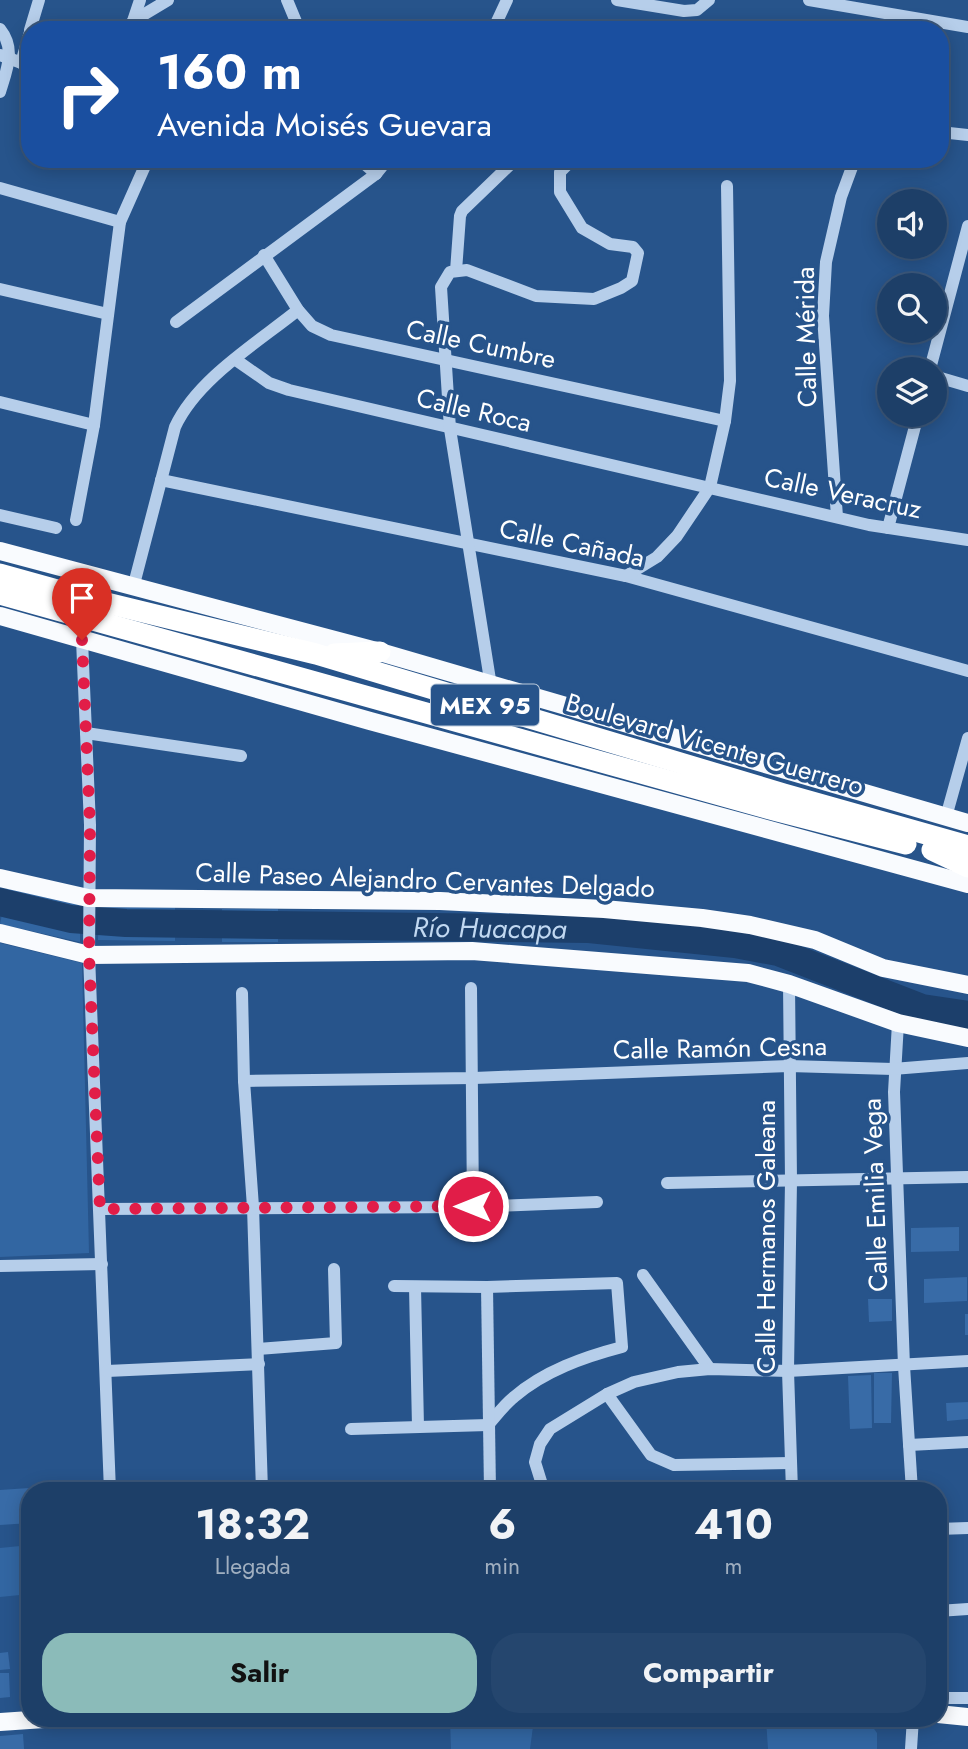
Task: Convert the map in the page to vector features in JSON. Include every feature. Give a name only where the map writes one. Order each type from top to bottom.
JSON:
[{"type":"highway","name":"Boulevard Vicente Guerrero","points":[[0,574],[90,599],[316,654],[968,846]]},
{"type":"highway","name":"Boulevard Vicente Guerrero","points":[[0,594],[776,811],[968,861]]},
{"type":"highway","points":[[316,654],[380,652]]},
{"type":"highway","points":[[932,850],[968,866]]},
{"type":"main road","name":"Boulevard Vicente Guerrero","points":[[0,551],[380,652],[968,823]]},
{"type":"main road","points":[[0,617],[968,884]]},
{"type":"main road","name":"Calle Paseo Alejandro Cervantes Delgado","points":[[0,878],[88,899],[440,901],[663,914],[750,925],[815,940],[883,968],[968,985]]},
{"type":"main road","points":[[0,933],[89,954],[472,951],[748,973],[789,984],[898,1023],[968,1038]]},
{"type":"main road","points":[[947,1715],[968,1717]]},
{"type":"main road","points":[[0,1723],[21,1721]]},
{"type":"street","points":[[33,21],[39,0]]},
{"type":"street","points":[[133,21],[140,0]]},
{"type":"street","points":[[138,21],[168,0]]},
{"type":"street","points":[[287,0],[296,21]]},
{"type":"street","points":[[498,21],[507,0]]},
{"type":"street","points":[[617,0],[684,10],[697,10],[709,0]]},
{"type":"street","points":[[809,0],[933,21]]},
{"type":"street","points":[[949,24],[968,27]]},
{"type":"street","points":[[0,29],[7,38],[15,60],[0,92]]},
{"type":"street","points":[[949,133],[968,135]]},
{"type":"street","points":[[76,520],[94,425],[120,222],[144,168]]},
{"type":"street","points":[[369,168],[376,174]]},
{"type":"street","points":[[176,322],[381,168]]},
{"type":"street","points":[[456,271],[462,211],[507,168]]},
{"type":"street","points":[[491,686],[450,429],[441,286],[450,272],[467,270],[536,296],[594,299],[632,281],[638,253],[633,247],[610,244],[582,228],[560,191],[560,172],[564,168]]},
{"type":"street","name":"Calle Mérida","points":[[837,517],[823,316],[826,262],[841,197],[852,168]]},
{"type":"street","points":[[626,576],[657,557],[677,536],[710,487],[725,421],[730,382],[727,186]]},
{"type":"street","points":[[0,188],[120,222]]},
{"type":"street","points":[[933,357],[968,226]]},
{"type":"street","name":"Calle Cumbre","points":[[264,255],[298,310],[312,326],[331,335],[725,421]]},
{"type":"street","points":[[0,289],[108,314]]},
{"type":"street","points":[[132,588],[180,416],[187,404],[236,359],[298,310]]},
{"type":"street","name":"Calle Roca","points":[[236,359],[270,383],[289,390],[710,487]]},
{"type":"street","points":[[947,380],[968,386]]},
{"type":"street","points":[[0,402],[94,425]]},
{"type":"street","points":[[888,528],[915,427]]},
{"type":"street","name":"Calle Cañada","points":[[161,480],[626,576],[968,671]]},
{"type":"street","name":"Calle Veracruz","points":[[710,487],[888,528],[968,540]]},
{"type":"street","points":[[0,515],[56,528]]},
{"type":"street","points":[[82,640],[90,825],[89,954],[110,1482]]},
{"type":"street","points":[[86,733],[241,757]]},
{"type":"street","points":[[946,817],[968,738]]},
{"type":"street","name":"Calle Hermanos Galeana","points":[[789,984],[792,1482]]},
{"type":"street","points":[[471,988],[474,1078],[473,1206]]},
{"type":"street","points":[[242,993],[244,1081],[253,1207],[262,1482]]},
{"type":"street","name":"Calle Emilia Vega","points":[[898,1023],[893,1069],[911,1482]]},
{"type":"street","name":"Calle Ramón Cesna","points":[[244,1081],[474,1078],[789,1066],[893,1069],[968,1063]]},
{"type":"street","points":[[667,1183],[968,1177]]},
{"type":"street","points":[[100,1209],[473,1206],[597,1202]]},
{"type":"street","points":[[0,1266],[102,1264]]},
{"type":"street","points":[[258,1349],[336,1342],[334,1269]]},
{"type":"street","points":[[643,1275],[710,1369]]},
{"type":"street","points":[[351,1429],[488,1425],[514,1397],[542,1378],[583,1357],[622,1347],[617,1283],[487,1287],[394,1286]]},
{"type":"street","points":[[415,1287],[418,1427]]},
{"type":"street","points":[[487,1287],[490,1482]]},
{"type":"street","points":[[541,1482],[535,1462],[540,1444],[550,1429],[607,1394],[634,1382],[678,1371],[789,1371],[968,1361]]},
{"type":"street","points":[[107,1371],[259,1364]]},
{"type":"street","points":[[607,1394],[651,1455],[662,1462],[674,1465],[791,1463]]},
{"type":"street","points":[[908,1445],[968,1441]]},
{"type":"street","points":[[947,1529],[968,1528]]},
{"type":"street","points":[[947,1610],[968,1609]]},
{"type":"street","points":[[947,1698],[968,1698]]},
{"type":"street","points":[[911,1749],[912,1727]]},
{"type":"shaded area","points":[[8,886],[80,901],[80,942],[0,924]]},
{"type":"shaded area","points":[[99,906],[175,907],[175,941],[98,940]]},
{"type":"shaded area","points":[[222,909],[278,909],[278,942],[222,942]]},
{"type":"shaded area","points":[[0,943],[82,963],[89,1253],[0,1257]]},
{"type":"shaded area","points":[[21,1546],[21,1595],[0,1597],[0,1548]]},
{"type":"shaded area","points":[[450,1727],[533,1727],[530,1749],[451,1749]]},
{"type":"shaded area","points":[[767,1727],[873,1727],[877,1733],[877,1749],[768,1749]]},
{"type":"building","points":[[959,1227],[959,1251],[911,1252],[911,1228]]},
{"type":"building","points":[[967,1277],[967,1301],[924,1303],[924,1279]]},
{"type":"building","points":[[868,1299],[892,1299],[892,1321],[869,1322]]},
{"type":"building","points":[[965,1314],[968,1314],[968,1335],[965,1335]]},
{"type":"building","points":[[874,1373],[892,1373],[891,1423],[874,1423]]},
{"type":"building","points":[[871,1375],[872,1428],[850,1429],[848,1376]]},
{"type":"building","points":[[968,1402],[968,1419],[947,1421],[946,1403]]},
{"type":"building","points":[[21,1489],[21,1524],[0,1525],[0,1490]]},
{"type":"building","points":[[8,1652],[10,1669],[0,1670],[0,1653]]},
{"type":"building","points":[[0,1673],[9,1673],[10,1697],[0,1698]]},
{"type":"building","points":[[23,1734],[24,1749],[0,1749],[0,1736]]},
{"type":"waterway","name":"Río Huacapa","points":[[0,902],[71,919],[126,923],[589,929],[735,944],[778,952],[922,1008],[968,1015]]},
{"type":"route","points":[[82,640],[90,825],[89,955],[100,1209],[473,1206]]}]
